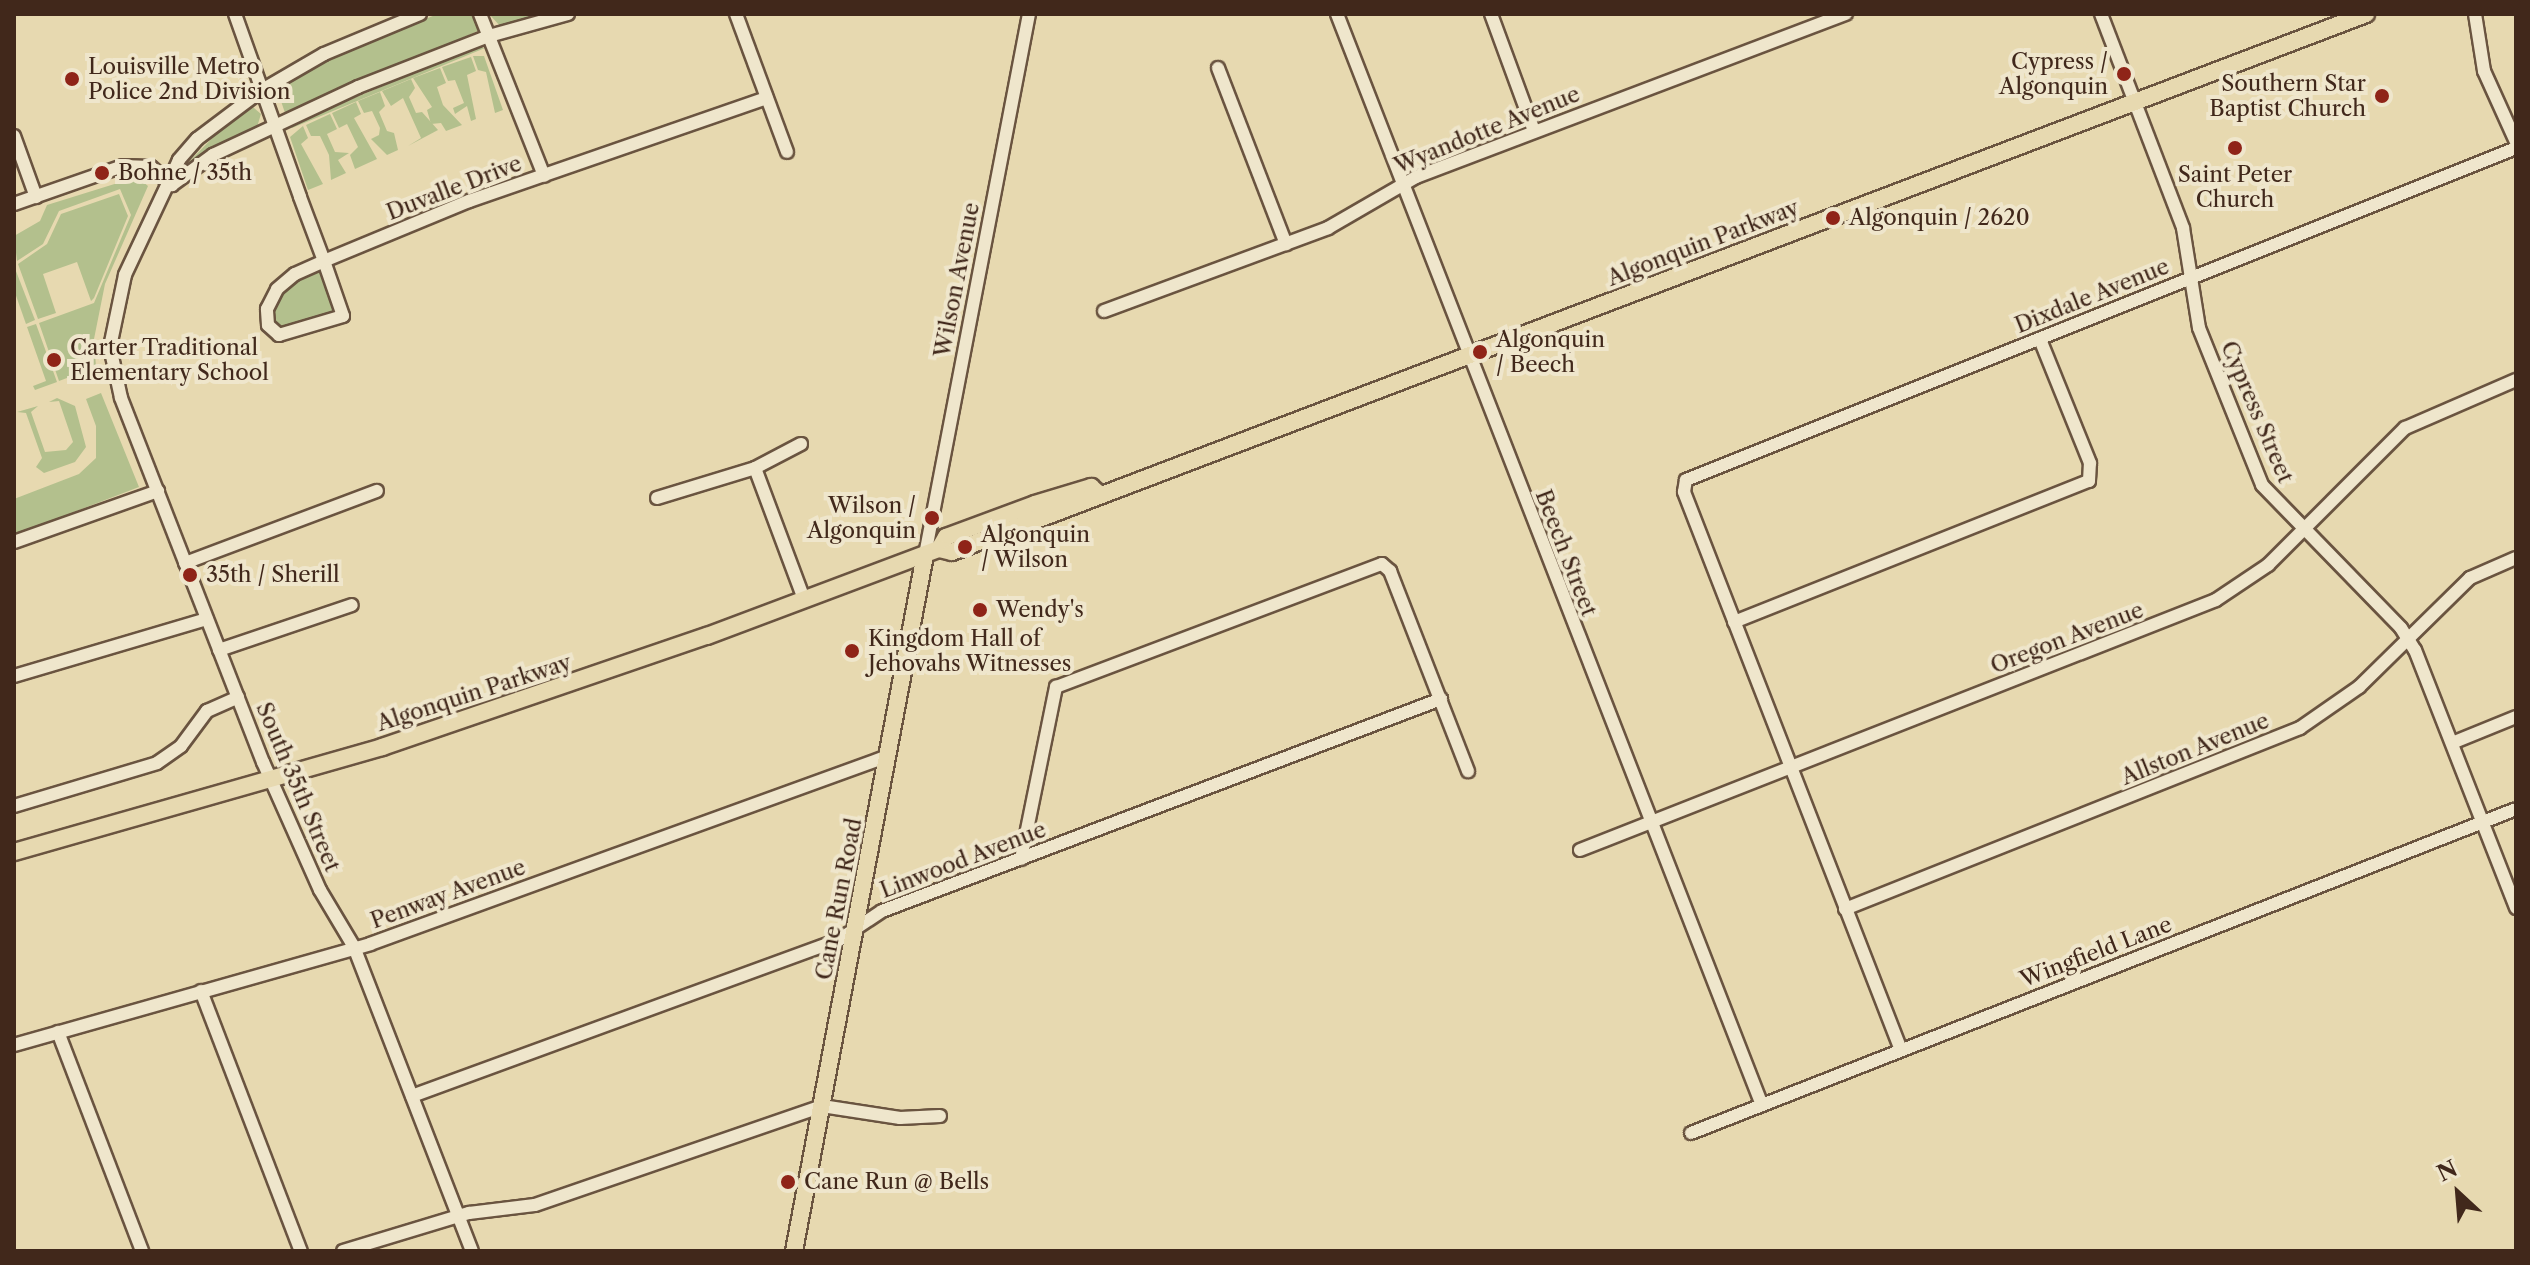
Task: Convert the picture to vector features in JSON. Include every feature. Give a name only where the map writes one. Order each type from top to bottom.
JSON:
[{"type":"main road","name":"Algonquin Parkway","points":[[14,852],[272,779],[531,698],[932,552],[952,552],[1094,500],[1098,493],[1469,356],[2366,14]]},
{"type":"main road","name":"Cane Run Road","points":[[794,1251],[888,756],[932,552]]},
{"type":"street","points":[[235,14],[324,261]]},
{"type":"street","name":"South 35th Street","points":[[420,14],[390,19],[262,90],[197,139],[179,160],[172,185],[125,275],[111,331],[114,379],[219,650],[320,890],[354,947],[472,1251]]},
{"type":"street","points":[[480,14],[544,176]]},
{"type":"street","points":[[14,204],[123,166],[151,167],[172,185],[213,155],[275,126],[489,36],[568,14]]},
{"type":"street","points":[[736,14],[787,152]]},
{"type":"street","name":"Wilson Avenue","points":[[932,552],[1029,14]]},
{"type":"street","name":"Beech Street","points":[[1337,14],[1762,1105]]},
{"type":"street","points":[[1491,14],[1534,131]]},
{"type":"street","name":"Wyandotte Avenue","points":[[1104,311],[1286,244],[1342,220],[1402,185],[1534,131],[1846,14]]},
{"type":"street","name":"Cypress Street","points":[[2101,14],[2183,228],[2199,328],[2257,473],[2269,495],[2409,640],[2516,908]]},
{"type":"street","points":[[2475,14],[2484,71],[2516,142]]},
{"type":"street","points":[[1218,68],[1286,244]]},
{"type":"street","name":"Duvalle Drive","points":[[324,261],[343,316],[289,335],[272,331],[265,319],[277,289],[324,261],[544,176],[767,98]]},
{"type":"street","points":[[14,136],[36,197]]},
{"type":"street","name":"Dixdale Avenue","points":[[1734,622],[1684,483],[2516,148]]},
{"type":"street","points":[[1901,1050],[1734,622],[2089,481],[2090,463],[2040,339]]},
{"type":"street","name":"Oregon Avenue","points":[[1580,850],[2216,600],[2255,576],[2405,428],[2516,380]]},
{"type":"street","points":[[657,498],[755,468],[801,444]]},
{"type":"street","points":[[755,468],[804,599]]},
{"type":"street","points":[[14,542],[158,491]]},
{"type":"street","points":[[185,563],[377,491]]},
{"type":"street","name":"Allston Avenue","points":[[1845,909],[2300,728],[2359,687],[2470,578],[2516,558]]},
{"type":"street","points":[[1021,859],[1056,687],[1382,564],[1390,571],[1468,771]]},
{"type":"street","points":[[219,650],[352,605]]},
{"type":"street","points":[[14,676],[207,619]]},
{"type":"street","points":[[14,806],[157,763],[181,746],[207,711],[238,697]]},
{"type":"street","name":"Linwood Avenue","points":[[412,1096],[840,939],[882,911],[1441,699]]},
{"type":"street","points":[[2452,743],[2516,717]]},
{"type":"street","name":"Penway Avenue","points":[[14,1045],[354,947],[888,756]]},
{"type":"street","name":"Wingfield Lane","points":[[1691,1133],[2516,809]]},
{"type":"street","points":[[201,991],[301,1251]]},
{"type":"street","points":[[58,1032],[142,1251]]},
{"type":"street","points":[[343,1251],[459,1217],[544,1203],[822,1106],[900,1118],[940,1116]]},
{"type":"green space","points":[[438,14],[474,14],[478,31],[285,113],[277,89],[355,46]]},
{"type":"green space","points":[[489,14],[548,14],[501,27]]},
{"type":"green space","points":[[477,47],[485,48],[292,128],[289,125]]},
{"type":"green space","points":[[473,56],[484,56],[503,110],[495,113],[486,72],[478,70]]},
{"type":"green space","points":[[471,57],[476,71],[467,75],[476,119],[471,121],[467,106],[455,114],[453,108],[464,103],[455,80],[448,81],[442,67]]},
{"type":"green space","points":[[440,68],[446,83],[437,87],[443,105],[462,125],[446,131],[441,123],[431,124],[427,110],[432,107],[413,78]]},
{"type":"green space","points":[[411,79],[415,88],[409,97],[416,113],[422,112],[438,130],[408,146],[421,138],[403,98],[391,106],[382,91]]},
{"type":"green space","points":[[380,92],[385,106],[379,112],[387,131],[394,133],[398,150],[387,155],[371,139],[379,135],[380,128],[372,111],[364,113],[358,101]]},
{"type":"green space","points":[[356,102],[361,114],[354,118],[377,159],[355,169],[350,155],[358,147],[347,124],[339,128],[332,113]]},
{"type":"green space","points":[[253,107],[261,114],[257,127],[183,168],[226,124]]},
{"type":"green space","points":[[330,114],[337,129],[327,134],[335,152],[349,153],[338,160],[346,173],[331,180],[329,155],[320,136],[311,136],[306,125]]},
{"type":"green space","points":[[303,126],[308,138],[301,144],[323,184],[308,190],[290,137]]},
{"type":"green space","points":[[137,177],[148,186],[105,284],[94,339],[96,367],[59,381],[39,323],[94,303],[131,215],[120,189],[59,211],[43,244],[17,261],[14,236],[40,221],[47,205]]},
{"type":"green space","points":[[119,194],[128,216],[94,298],[91,301],[77,262],[43,274],[56,313],[38,319],[18,264],[47,244],[61,214]]},
{"type":"green space","points":[[14,266],[35,320],[26,324],[14,290]]},
{"type":"green space","points":[[321,269],[336,312],[286,330],[273,326],[272,310],[280,294],[296,279]]},
{"type":"green space","points":[[36,324],[57,382],[35,390],[33,386],[46,381],[27,327]]},
{"type":"green space","points":[[101,393],[139,487],[14,535],[14,499],[79,474],[96,458],[96,426],[86,399]]},
{"type":"green space","points":[[57,398],[75,406],[86,447],[75,462],[44,473],[36,467],[42,458],[26,413],[17,412],[38,406],[31,412],[45,452],[66,450],[73,442],[59,401],[49,402]]},
{"type":"place","name":"Cypress / Algonquin","points":[[2124,74]]},
{"type":"place","name":"Louisville Metro Police 2nd Division","points":[[72,79]]},
{"type":"place","name":"Southern Star Baptist Church","points":[[2382,96]]},
{"type":"place","name":"Saint Peter Church","points":[[2235,148]]},
{"type":"place","name":"Bohne / 35th","points":[[102,173]]},
{"type":"place","name":"Algonquin / 2620","points":[[1833,218]]},
{"type":"place","name":"Algonquin / Beech","points":[[1480,352]]},
{"type":"place","name":"Carter Traditional Elementary School","points":[[54,360]]},
{"type":"place","name":"Wilson / Algonquin","points":[[932,518]]},
{"type":"place","name":"Algonquin / Wilson","points":[[965,547]]},
{"type":"place","name":"35th / Sherill","points":[[190,575]]},
{"type":"place","name":"Wendy's","points":[[980,610]]},
{"type":"place","name":"Kingdom Hall of Jehovahs Witnesses","points":[[852,651]]},
{"type":"place","name":"Cane Run @ Bells","points":[[788,1182]]}]
